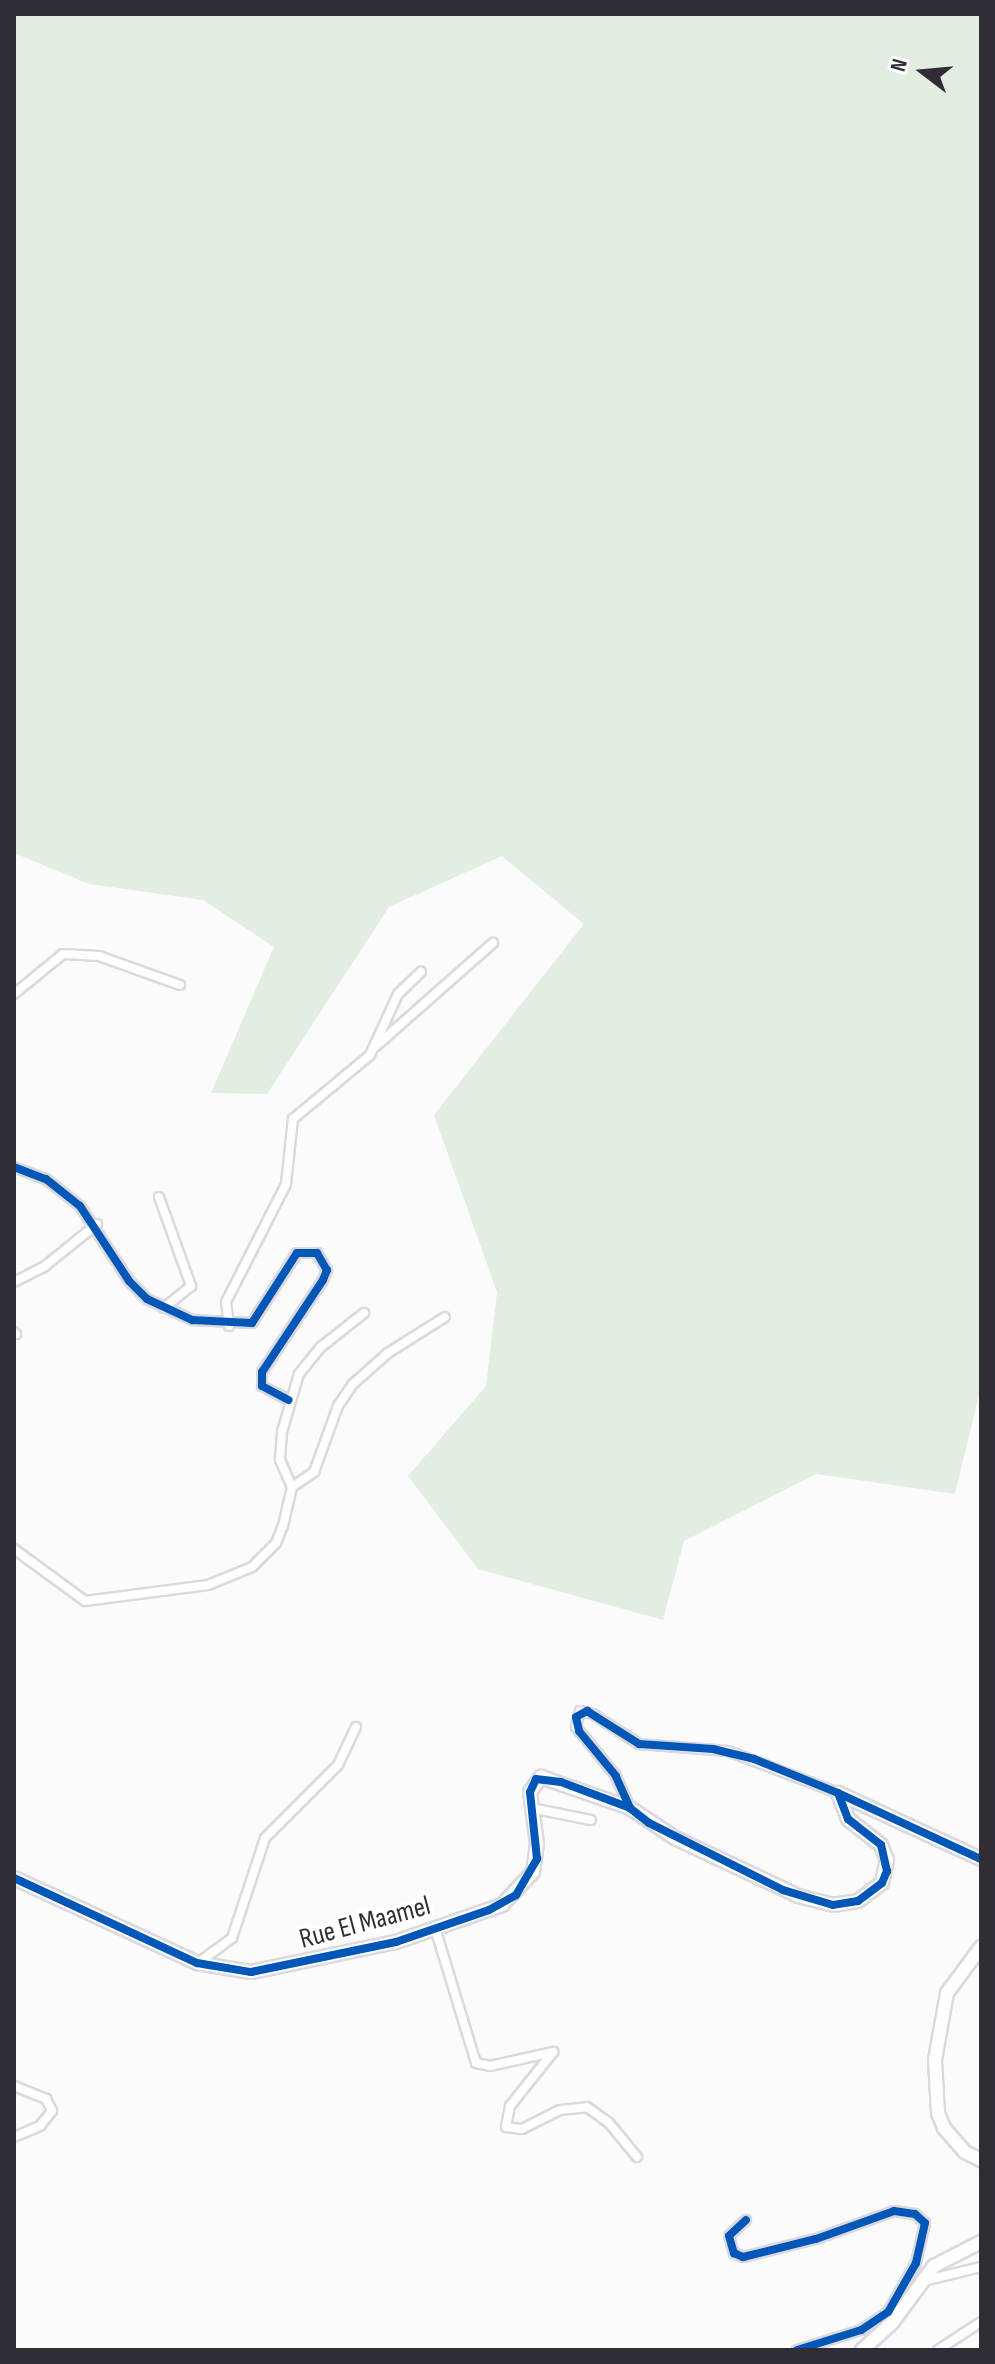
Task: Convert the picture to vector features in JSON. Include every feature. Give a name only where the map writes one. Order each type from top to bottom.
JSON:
[{"type":"street","points":[[229,1326],[226,1302],[286,1184],[293,1119],[493,943]]},
{"type":"street","points":[[14,994],[52,957],[63,954],[99,956],[180,985]]},
{"type":"street","points":[[376,1046],[398,994],[421,972]]},
{"type":"street","points":[[14,1167],[46,1179],[97,1224],[129,1281],[164,1308],[192,1320],[229,1326],[252,1323],[297,1253],[317,1253],[327,1270],[323,1280],[262,1372],[262,1386],[288,1400]]},
{"type":"street","points":[[159,1197],[191,1286],[164,1308]]},
{"type":"street","points":[[14,1282],[45,1266],[97,1224]]},
{"type":"street","points":[[14,1549],[85,1601],[208,1585],[237,1576],[266,1555],[283,1526],[292,1487],[280,1460],[288,1400],[309,1359],[364,1313]]},
{"type":"street","points":[[292,1487],[314,1472],[332,1418],[353,1384],[388,1353],[445,1317]]},
{"type":"street","points":[[630,1808],[616,1776],[576,1727],[580,1711],[593,1714],[639,1744],[728,1751],[838,1793],[981,1859]]},
{"type":"street","points":[[197,1963],[232,1938],[265,1838],[338,1765],[356,1727]]},
{"type":"street","points":[[591,1820],[531,1808],[531,1787],[541,1777],[630,1808],[675,1838],[783,1890],[815,1902],[844,1905],[882,1883],[887,1860],[881,1845],[848,1819],[838,1793]]},
{"type":"street","name":"Rue El Maamel","points":[[14,1878],[197,1963],[251,1972],[435,1928],[502,1905],[526,1884],[537,1859],[531,1808]]},
{"type":"street","points":[[435,1928],[478,2065],[553,2052],[510,2106],[506,2127],[522,2129],[560,2110],[587,2107],[609,2123],[637,2157]]},
{"type":"street","points":[[981,1947],[947,1993],[935,2060],[938,2113],[944,2128],[965,2152],[981,2160]]},
{"type":"street","points":[[14,2086],[46,2099],[52,2111],[40,2126],[14,2137]]},
{"type":"street","points":[[746,2220],[729,2236],[734,2253],[743,2257],[816,2239],[894,2211],[915,2214],[925,2223],[916,2263],[888,2312],[861,2330],[797,2350]]},
{"type":"street","points":[[862,2350],[892,2323],[921,2281],[946,2256],[981,2242]]},
{"type":"street","points":[[921,2281],[981,2267]]},
{"type":"street","points":[[938,2350],[981,2322]]},
{"type":"shaded area","points":[[14,14],[981,14],[981,1387],[955,1494],[816,1474],[684,1541],[663,1620],[478,1569],[408,1476],[486,1386],[497,1292],[434,1115],[584,924],[502,856],[389,907],[267,1094],[211,1093],[274,947],[203,900],[89,884],[14,853]]},
{"type":"cycle path","points":[[14,1167],[46,1179],[80,1206],[129,1281],[147,1299],[192,1320],[252,1323],[297,1253],[317,1253],[327,1270],[323,1280],[262,1372],[262,1386],[288,1400]]},
{"type":"cycle path","points":[[838,1793],[848,1819],[881,1845],[887,1871],[882,1883],[858,1901],[833,1905],[783,1890],[649,1823],[630,1808],[616,1776],[579,1731],[576,1717],[587,1711],[639,1744],[713,1749],[754,1759],[838,1793],[981,1859]]},
{"type":"cycle path","points":[[14,1878],[197,1963],[251,1972],[396,1942],[489,1910],[516,1895],[537,1859],[530,1792],[536,1779],[561,1782],[630,1808]]},
{"type":"cycle path","points":[[746,2220],[729,2236],[734,2253],[743,2257],[816,2239],[894,2211],[915,2214],[925,2223],[916,2263],[888,2312],[861,2330],[797,2350]]}]
